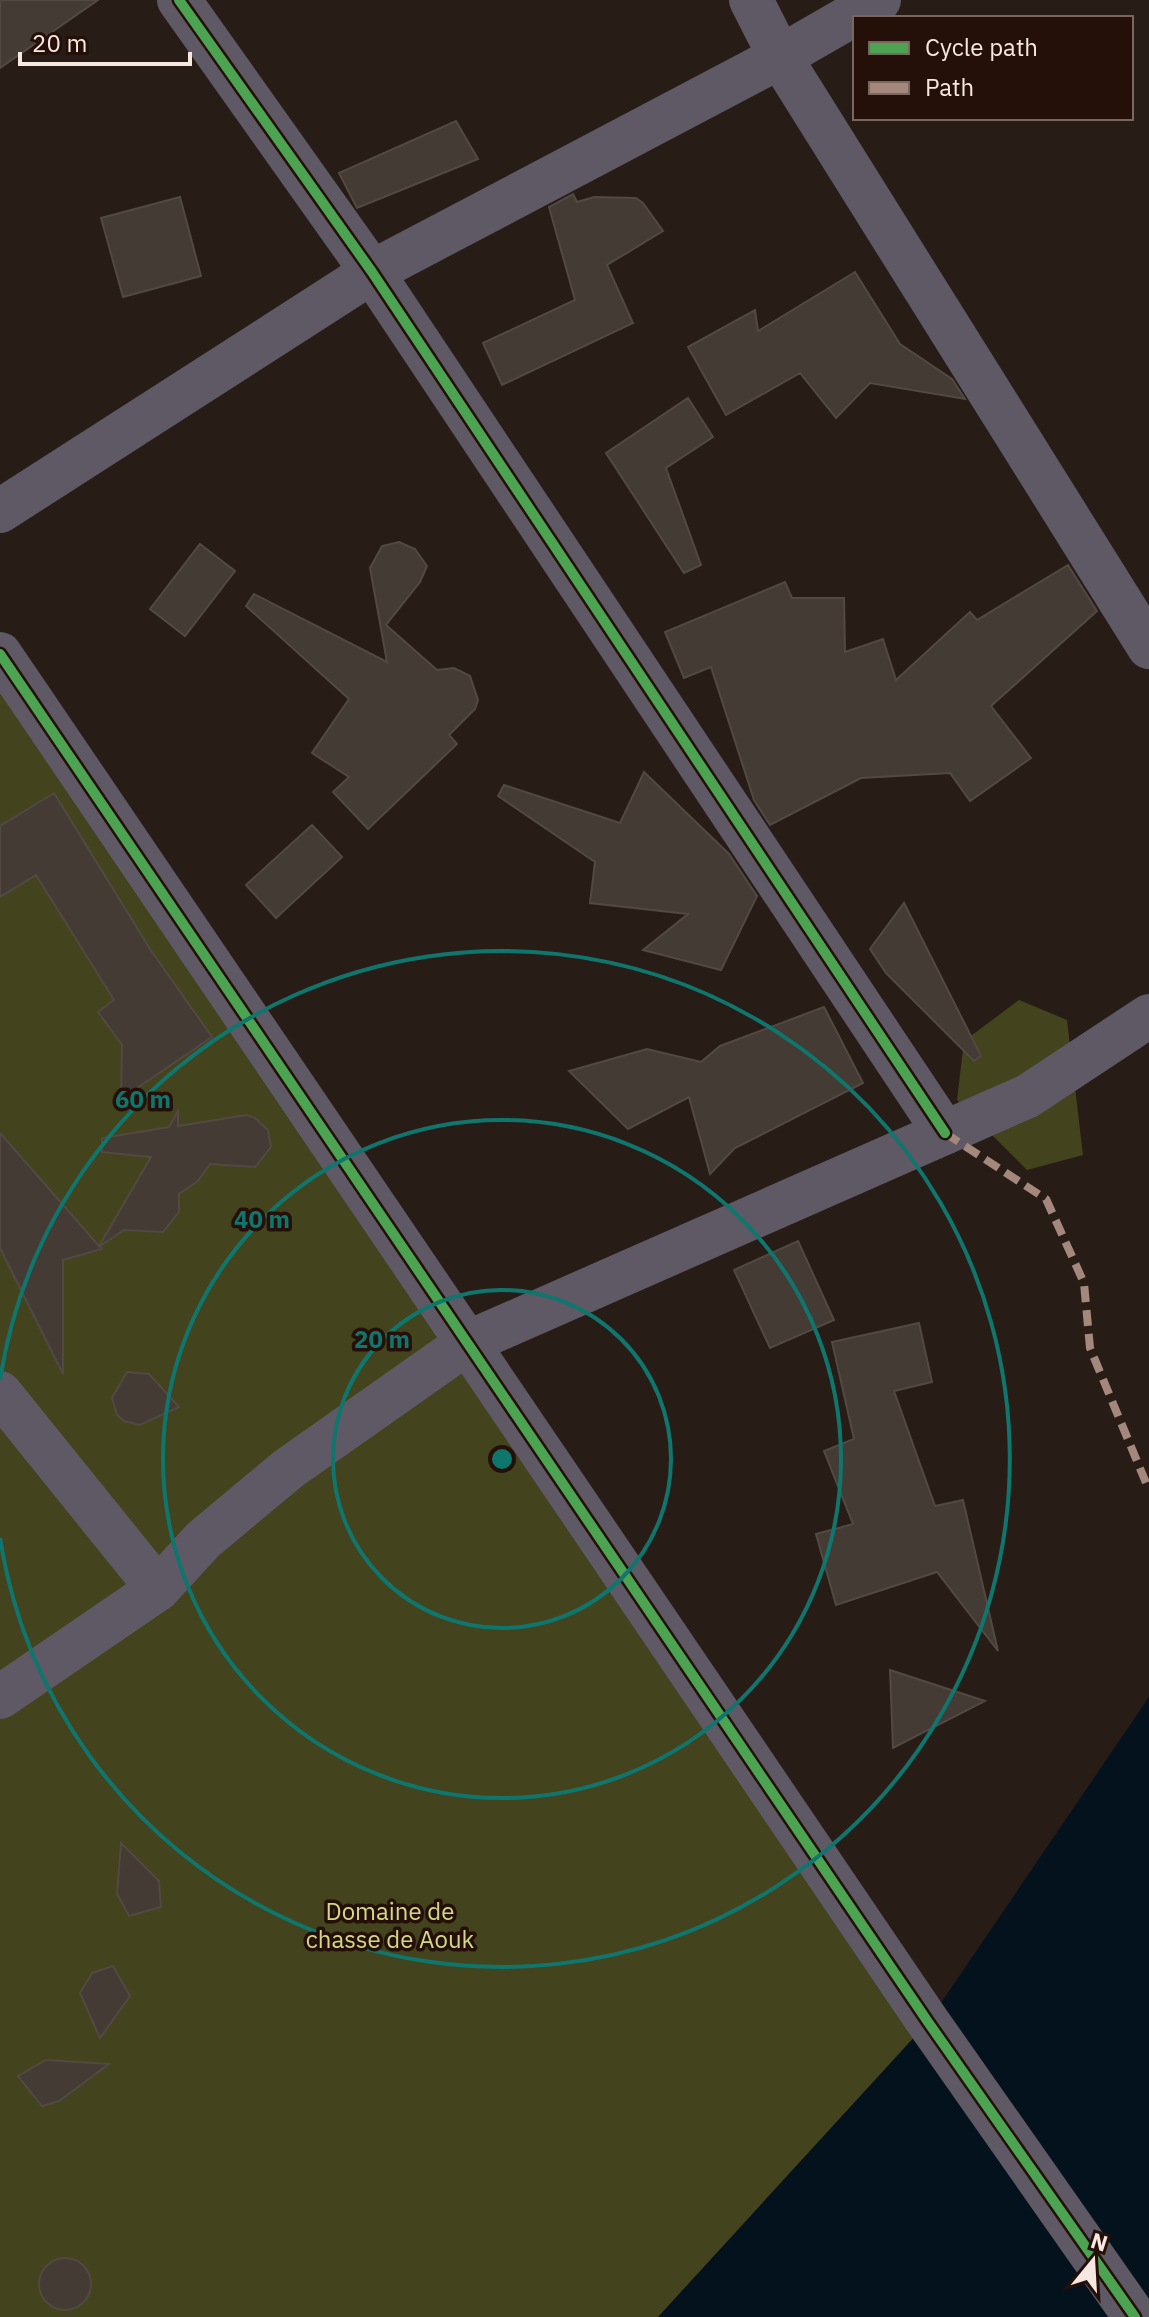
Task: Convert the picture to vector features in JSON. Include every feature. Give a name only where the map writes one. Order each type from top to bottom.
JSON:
[{"type":"street","points":[[179,0],[372,272],[945,1133]]},
{"type":"street","points":[[751,0],[780,57],[1149,647]]},
{"type":"street","points":[[0,511],[372,272],[780,57],[879,0]]},
{"type":"street","points":[[0,654],[928,2022],[1132,2311]]},
{"type":"street","points":[[0,1697],[158,1589],[203,1540],[288,1469],[467,1343],[1028,1096],[1149,1016]]},
{"type":"street","points":[[0,1393],[158,1589]]},
{"type":"green space","name":"Domaine de chasse de Aouk","points":[[0,653],[1135,2317],[0,2317]]},
{"type":"green space","points":[[1019,1000],[1067,1020],[1083,1155],[1027,1170],[957,1100],[964,1041]]},
{"type":"water","points":[[1149,1697],[1149,2317],[658,2317],[928,2022]]},
{"type":"building","points":[[0,0],[98,0],[0,68]]},
{"type":"building","points":[[456,121],[478,159],[357,208],[339,173]]},
{"type":"building","points":[[573,194],[577,202],[594,197],[636,198],[663,231],[607,265],[633,323],[502,385],[483,343],[575,300],[549,207]]},
{"type":"building","points":[[180,197],[201,276],[123,297],[101,218]]},
{"type":"building","points":[[855,272],[900,344],[952,379],[965,399],[870,383],[836,418],[800,373],[726,415],[688,347],[755,310],[758,331]]},
{"type":"building","points":[[688,398],[713,437],[666,468],[701,565],[684,573],[606,453]]},
{"type":"building","points":[[399,542],[415,549],[427,566],[420,582],[386,625],[437,670],[454,668],[470,676],[478,700],[475,709],[449,735],[457,744],[368,829],[333,792],[349,777],[312,753],[349,699],[246,606],[254,594],[387,662],[370,568],[382,546]]},
{"type":"building","points":[[200,544],[235,571],[185,636],[150,609]]},
{"type":"building","points":[[1068,565],[1097,611],[991,706],[1031,758],[970,801],[950,773],[861,778],[770,825],[754,800],[711,667],[684,678],[665,632],[785,582],[792,598],[844,598],[845,652],[883,639],[896,680],[970,612],[977,620]]},
{"type":"building","points":[[644,772],[729,854],[757,896],[721,970],[643,950],[688,914],[590,903],[595,862],[498,796],[504,785],[620,823]]},
{"type":"building","points":[[54,793],[150,949],[212,1037],[121,1099],[122,1045],[98,1012],[114,1000],[36,875],[0,897],[0,826]]},
{"type":"building","points":[[312,825],[342,857],[276,918],[246,885]]},
{"type":"building","points":[[904,903],[981,1056],[974,1061],[886,973],[870,949]]},
{"type":"building","points":[[824,1007],[863,1083],[735,1148],[710,1174],[689,1097],[628,1129],[569,1071],[647,1049],[701,1062],[720,1046]]},
{"type":"building","points":[[178,1111],[178,1126],[246,1115],[255,1118],[268,1130],[271,1147],[255,1167],[210,1164],[198,1181],[179,1194],[179,1212],[163,1232],[124,1230],[100,1246],[102,1249],[63,1260],[63,1374],[0,1248],[0,1133],[99,1246],[151,1157],[102,1152],[102,1138],[169,1127]]},
{"type":"building","points":[[798,1241],[834,1320],[770,1348],[734,1270]]},
{"type":"building","points":[[919,1323],[932,1382],[894,1391],[935,1506],[963,1500],[998,1651],[937,1572],[836,1605],[816,1534],[853,1524],[824,1451],[854,1439],[832,1342]]},
{"type":"building","points":[[127,1372],[149,1374],[179,1407],[140,1425],[124,1421],[117,1415],[112,1398]]},
{"type":"building","points":[[890,1670],[985,1701],[893,1748]]},
{"type":"building","points":[[121,1843],[159,1881],[161,1907],[129,1916],[117,1894]]},
{"type":"building","points":[[113,1966],[130,1996],[100,2038],[80,1993],[92,1973]]},
{"type":"building","points":[[46,2060],[109,2064],[59,2101],[42,2106],[18,2076]]},
{"type":"building","points":[[65,2258],[83,2266],[91,2284],[83,2302],[65,2310],[47,2302],[39,2284],[47,2266]]},
{"type":"marked path","points":[[945,1133],[1046,1199],[1084,1283],[1090,1348],[1149,1490]]},
{"type":"cycle path","points":[[179,0],[372,272],[945,1133]]},
{"type":"cycle path","points":[[0,654],[928,2022],[1135,2317]]}]
